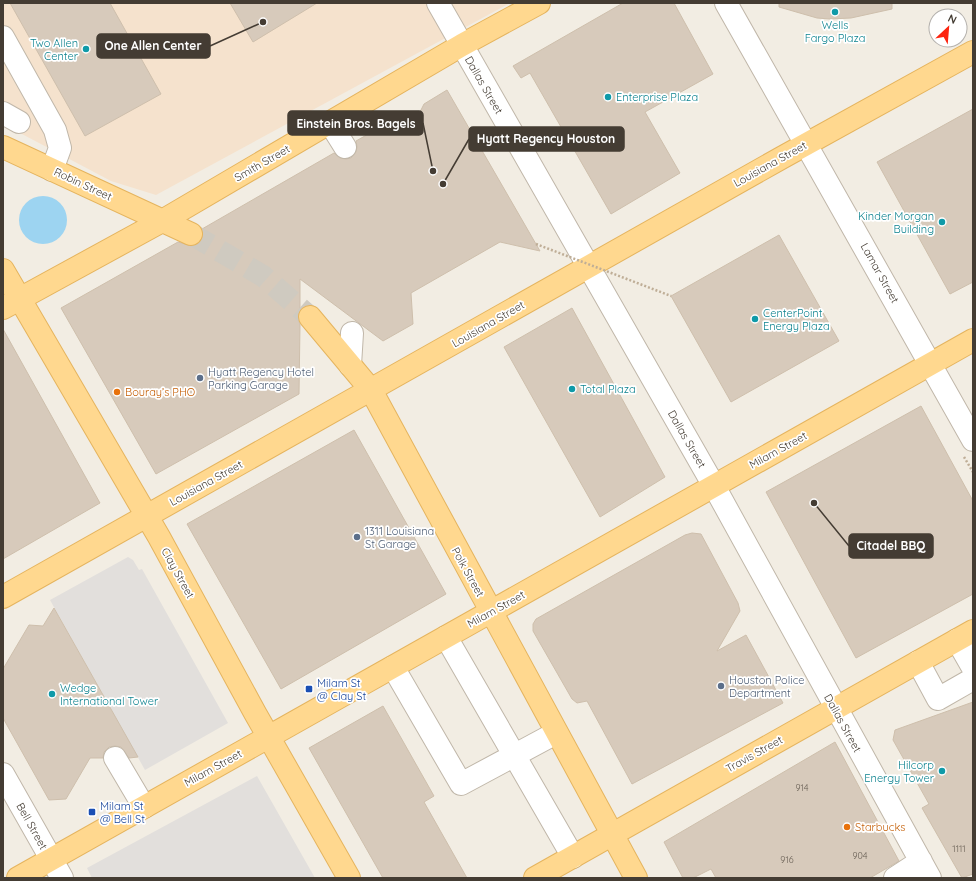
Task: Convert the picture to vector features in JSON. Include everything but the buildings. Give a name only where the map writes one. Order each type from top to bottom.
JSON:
[{"type":"main road","name":"Smith Street","points":[[11,303],[162,220],[462,45],[539,3]]},
{"type":"main road","name":"Louisiana Street","points":[[3,597],[806,144],[973,52]]},
{"type":"main road","name":"Robin Street","points":[[3,147],[162,220]]},
{"type":"main road","points":[[162,220],[191,234]]},
{"type":"main road","name":"Clay Street","points":[[3,270],[11,303],[147,517],[349,878]]},
{"type":"main road","name":"Polk Street","points":[[310,317],[371,390],[490,612],[636,878]]},
{"type":"main road","name":"Milam Street","points":[[18,878],[57,869],[144,807],[973,340]]},
{"type":"main road","name":"Travis Street","points":[[535,878],[965,635]]},
{"type":"street","name":"Dallas Street","points":[[438,3],[714,486],[835,708],[926,870]]},
{"type":"street","name":"Lamar Street","points":[[726,3],[973,440]]},
{"type":"street","points":[[3,37],[55,130],[60,148],[52,170]]},
{"type":"street","points":[[330,123],[345,147]]},
{"type":"street","points":[[350,365],[352,333]]},
{"type":"street","points":[[965,635],[973,668]]},
{"type":"street","points":[[446,637],[573,857]]},
{"type":"street","points":[[918,662],[938,699],[973,679]]},
{"type":"street","points":[[393,667],[461,784],[556,733]]},
{"type":"street","points":[[115,758],[144,807]]},
{"type":"street","name":"Bell Street","points":[[3,774],[57,869]]},
{"type":"street","points":[[895,878],[926,870]]},
{"type":"path","points":[[536,244],[671,296]]},
{"type":"shaded area","points":[[3,3],[510,3],[156,195],[111,181],[3,124]]},
{"type":"shaded area","points":[[128,557],[133,560],[139,570],[142,569],[228,723],[145,770],[50,600]]},
{"type":"shaded area","points":[[257,776],[315,878],[92,878],[87,868]]},
{"type":"water","points":[[38,196],[48,196],[60,203],[67,215],[67,225],[60,237],[48,244],[38,244],[30,240],[23,233],[19,225],[19,215],[23,207],[30,200]]},
{"type":"tunnel","points":[[191,234],[263,276],[310,317]]},
{"type":"place","name":"Wells Fargo Plaza","points":[[835,12]]},
{"type":"place","name":"One Allen Center","points":[[263,22]]},
{"type":"place","name":"Two Allen Center","points":[[86,49]]},
{"type":"place","name":"Enterprise Plaza","points":[[608,97]]},
{"type":"place","name":"Einstein Bros. Bagels","points":[[433,171]]},
{"type":"place","name":"Hyatt Regency Houston","points":[[443,184]]},
{"type":"place","name":"Kinder Morgan Building","points":[[942,222]]},
{"type":"place","name":"CenterPoint Energy Plaza","points":[[755,319]]},
{"type":"place","name":"Hyatt Regency Hotel Parking Garage","points":[[200,378]]},
{"type":"place","name":"Total Plaza","points":[[572,389]]},
{"type":"place","name":"Bouray’s PHO","points":[[117,392]]},
{"type":"place","name":"Citadel BBQ","points":[[814,503]]},
{"type":"place","name":"1311 Louisiana St Garage","points":[[357,537]]},
{"type":"place","name":"Houston Police Department","points":[[721,686]]},
{"type":"place","name":"Milam St @ Clay St","points":[[309,689]]},
{"type":"place","name":"Wedge International Tower","points":[[52,694]]},
{"type":"place","name":"Hilcorp Energy Tower","points":[[942,771]]},
{"type":"place","name":"Milam St @ Bell St","points":[[92,812]]},
{"type":"place","name":"Starbucks","points":[[847,827]]}]
